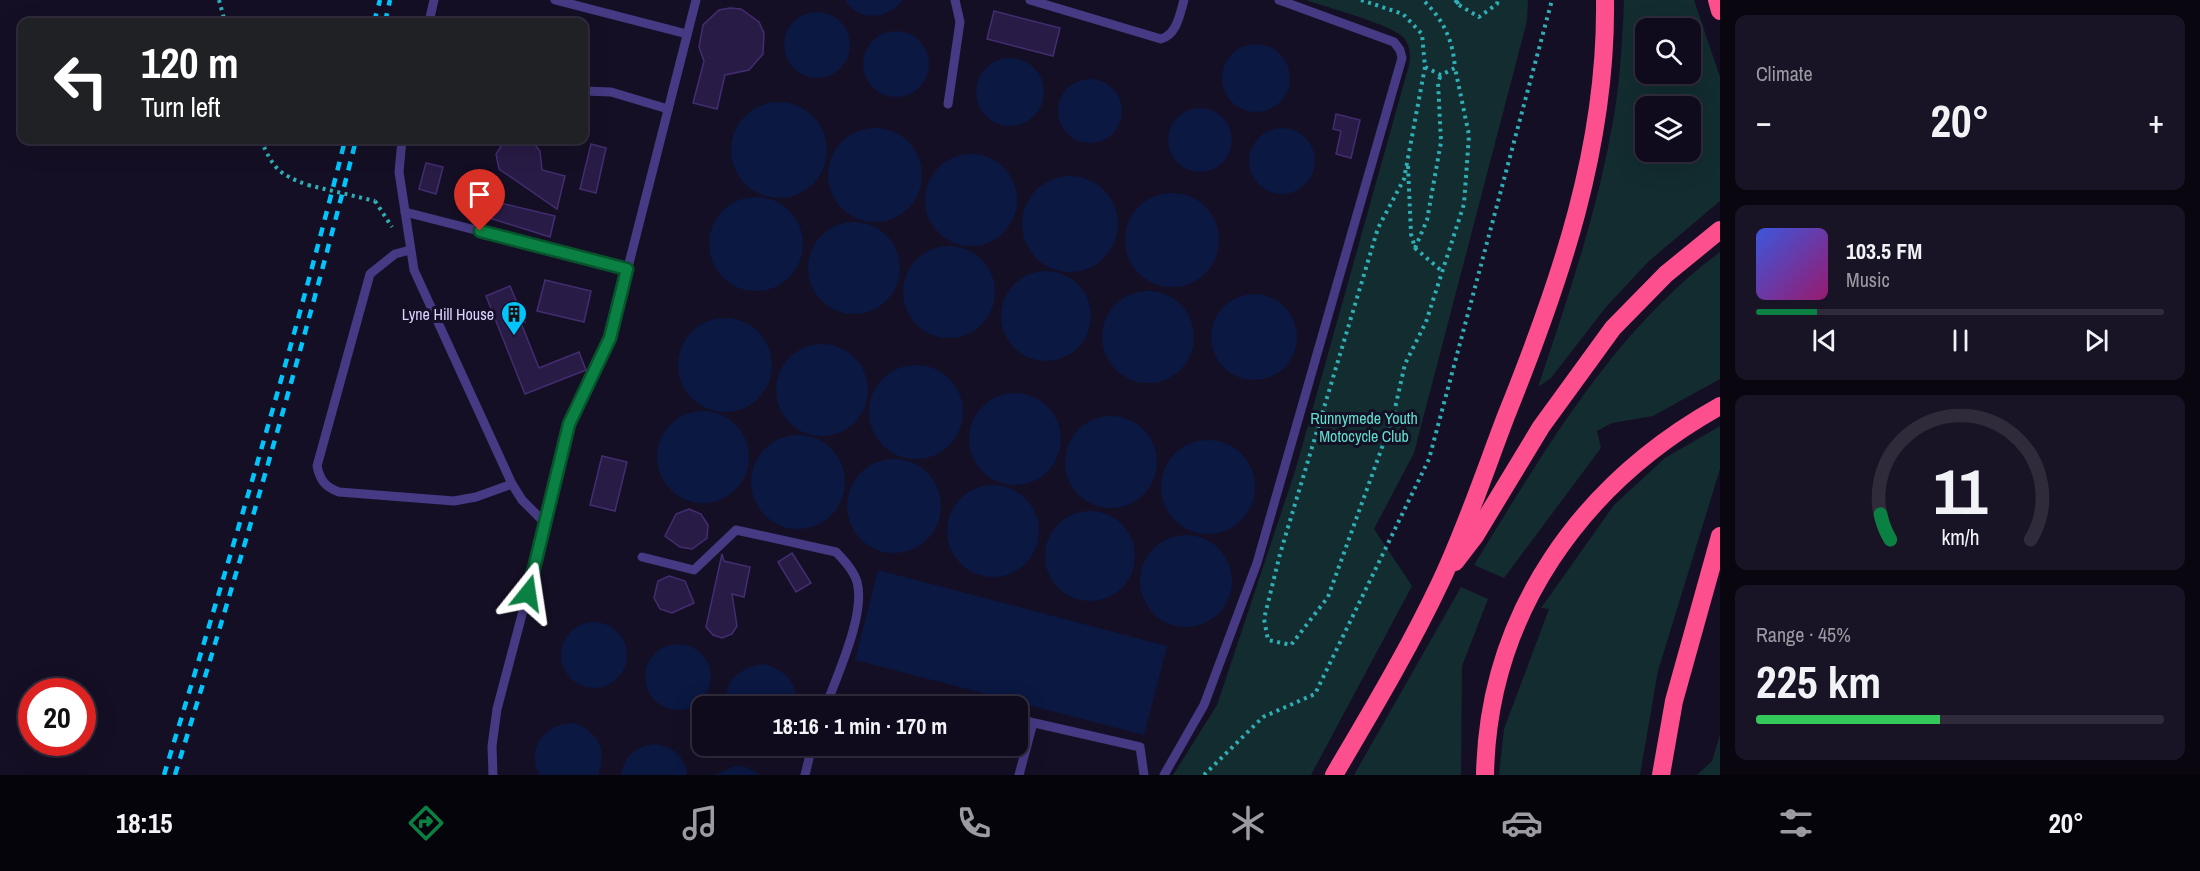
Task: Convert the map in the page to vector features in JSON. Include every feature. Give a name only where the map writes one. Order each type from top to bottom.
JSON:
[{"type":"highway","points":[[1334,775],[1441,580],[1522,376],[1568,251],[1585,182],[1598,106],[1605,0]]},
{"type":"highway","points":[[1716,0],[1720,11]]},
{"type":"highway","points":[[1441,580],[1475,536],[1541,427],[1613,328],[1666,274],[1716,233]]},
{"type":"highway","points":[[1485,775],[1485,748],[1498,676],[1524,605],[1569,531],[1620,476],[1656,446],[1720,406]]},
{"type":"highway","points":[[1661,775],[1674,700],[1720,536]]},
{"type":"lane","points":[[430,18],[434,0]]},
{"type":"lane","points":[[555,0],[687,34]]},
{"type":"lane","points":[[493,775],[492,746],[497,709],[546,524],[569,424],[610,338],[696,0]]},
{"type":"lane","points":[[948,104],[960,22],[955,0]]},
{"type":"lane","points":[[1030,0],[1161,39],[1166,38],[1174,28],[1184,0]]},
{"type":"lane","points":[[1164,775],[1204,705],[1257,563],[1402,58],[1394,42],[1279,0]]},
{"type":"lane","points":[[588,91],[612,92],[668,109]]},
{"type":"lane","points":[[402,144],[399,172],[410,250],[422,289],[512,484],[522,500],[546,524]]},
{"type":"lane","points":[[405,212],[627,269]]},
{"type":"lane","points":[[410,250],[394,254],[370,274],[317,466],[320,479],[329,488],[339,492],[454,501],[476,497],[512,484]]},
{"type":"lane","points":[[642,557],[694,570],[736,530],[836,552],[857,582],[858,602],[854,623],[829,696]]},
{"type":"lane","points":[[1028,722],[1140,747],[1144,775]]},
{"type":"lane","points":[[1019,775],[1033,723]]},
{"type":"lane","points":[[805,775],[810,756]]},
{"type":"path","points":[[219,0],[224,18]]},
{"type":"path","points":[[1361,0],[1403,14],[1422,34],[1425,67],[1404,179],[1378,228],[1280,554],[1264,619],[1268,640],[1291,645],[1328,597],[1393,417],[1405,364],[1426,322],[1464,204],[1468,174],[1469,135],[1453,47],[1438,14],[1423,0]]},
{"type":"path","points":[[1455,0],[1479,17],[1497,4],[1498,0]]},
{"type":"path","points":[[1204,775],[1263,717],[1315,694],[1428,459],[1552,0]]},
{"type":"path","points":[[1425,67],[1441,75]]},
{"type":"path","points":[[1415,248],[1427,220],[1441,142],[1438,82],[1441,75],[1455,68]]},
{"type":"path","points":[[263,144],[272,165],[287,177],[308,185],[375,201]]},
{"type":"path","points":[[1408,160],[1411,234],[1415,248],[1443,272]]},
{"type":"green space","name":"Runnymede Youth Motocycle Club","points":[[1306,0],[1528,0],[1527,21],[1414,453],[1374,529],[1412,586],[1311,775],[1173,775],[1217,705],[1296,468],[1409,65],[1408,44],[1397,33],[1373,22]]},
{"type":"green space","points":[[1624,0],[1694,0],[1700,18],[1635,18],[1635,84],[1701,84],[1701,21],[1720,77],[1720,201],[1649,261],[1606,307],[1551,378],[1538,387],[1597,197],[1617,99]]},
{"type":"green space","points":[[1720,252],[1720,379],[1653,416],[1612,423],[1597,431],[1601,448],[1504,578],[1474,565],[1526,480],[1613,356],[1646,318]]},
{"type":"green space","points":[[1720,426],[1720,469],[1658,671],[1640,775],[1499,775],[1504,729],[1549,609],[1541,608],[1614,505],[1665,458]]},
{"type":"green space","points":[[1461,587],[1488,599],[1462,666],[1461,775],[1354,775]]},
{"type":"green space","points":[[1720,735],[1720,775],[1697,775],[1712,761]]},
{"type":"water","points":[[845,0],[903,0],[890,11],[874,16],[858,12]]},
{"type":"water","points":[[817,12],[830,14],[845,27],[850,45],[848,58],[835,73],[817,78],[804,76],[789,63],[784,45],[786,32],[799,17]]},
{"type":"water","points":[[889,31],[903,31],[915,36],[924,45],[929,64],[927,77],[920,88],[903,97],[889,97],[877,92],[868,83],[863,71],[863,57],[868,45],[877,36]]},
{"type":"water","points":[[1256,44],[1269,47],[1280,54],[1287,65],[1290,78],[1287,91],[1280,102],[1269,109],[1256,112],[1243,109],[1232,102],[1225,91],[1222,78],[1225,65],[1232,54],[1243,47]]},
{"type":"water","points":[[1010,58],[1023,61],[1034,68],[1041,79],[1044,92],[1041,105],[1034,116],[1023,123],[1010,126],[997,123],[986,116],[979,105],[976,92],[979,79],[986,68],[997,61]]},
{"type":"water","points":[[1084,79],[1096,79],[1113,88],[1120,99],[1122,111],[1120,123],[1113,134],[1096,143],[1084,143],[1072,138],[1063,129],[1058,117],[1058,105],[1063,93],[1072,84]]},
{"type":"water","points":[[779,102],[797,106],[813,116],[823,132],[827,150],[823,168],[813,184],[797,194],[779,198],[761,194],[745,184],[735,168],[731,150],[735,132],[745,116],[761,106]]},
{"type":"water","points":[[1194,108],[1206,108],[1223,117],[1230,128],[1232,140],[1230,152],[1223,163],[1206,172],[1194,172],[1182,167],[1173,158],[1168,146],[1168,134],[1173,122],[1182,113]]},
{"type":"water","points":[[875,128],[893,132],[908,142],[918,157],[922,175],[918,193],[908,208],[893,218],[875,222],[857,218],[842,208],[832,193],[828,175],[832,157],[842,142],[857,132]]},
{"type":"water","points":[[1282,128],[1294,131],[1305,138],[1312,149],[1315,161],[1312,173],[1305,184],[1294,191],[1282,194],[1270,191],[1259,184],[1252,173],[1249,161],[1252,149],[1259,138],[1270,131]]},
{"type":"water","points":[[962,154],[980,154],[997,161],[1010,174],[1017,191],[1017,209],[1010,226],[997,239],[980,246],[962,246],[945,239],[932,226],[925,209],[925,191],[932,174],[945,161]]},
{"type":"water","points":[[1070,176],[1088,180],[1104,190],[1114,206],[1118,224],[1114,242],[1104,258],[1088,268],[1070,272],[1052,268],[1036,258],[1026,242],[1022,224],[1026,206],[1036,190],[1052,180]]},
{"type":"water","points":[[1172,193],[1190,197],[1205,207],[1215,222],[1219,240],[1215,258],[1205,273],[1190,283],[1172,287],[1154,283],[1139,273],[1129,258],[1125,240],[1129,222],[1139,207],[1154,197]]},
{"type":"water","points":[[756,197],[774,201],[789,211],[799,226],[803,244],[799,262],[789,277],[774,287],[756,291],[738,287],[723,277],[713,262],[709,244],[713,226],[723,211],[738,201]]},
{"type":"water","points":[[854,222],[872,225],[887,235],[897,250],[900,268],[897,286],[887,301],[872,311],[854,314],[836,311],[821,301],[811,286],[808,268],[811,250],[821,235],[836,225]]},
{"type":"water","points":[[940,246],[958,246],[975,253],[988,266],[995,283],[995,301],[988,318],[975,331],[958,338],[940,338],[923,331],[910,318],[903,301],[903,283],[910,266],[923,253]]},
{"type":"water","points":[[1037,271],[1055,271],[1071,278],[1084,291],[1091,307],[1091,325],[1084,341],[1071,354],[1055,361],[1037,361],[1021,354],[1008,341],[1001,325],[1001,307],[1008,291],[1021,278]]},
{"type":"water","points":[[1148,291],[1166,294],[1181,304],[1191,319],[1194,337],[1191,355],[1181,370],[1166,380],[1148,383],[1130,380],[1115,370],[1105,355],[1102,337],[1105,319],[1115,304],[1130,294]]},
{"type":"water","points":[[1254,294],[1270,298],[1284,307],[1293,321],[1297,337],[1293,353],[1284,367],[1270,376],[1254,380],[1238,376],[1224,367],[1215,353],[1211,337],[1215,321],[1224,307],[1238,298]]},
{"type":"water","points":[[725,318],[743,322],[758,332],[768,347],[772,365],[768,383],[758,398],[743,408],[725,412],[707,408],[692,398],[682,383],[678,365],[682,347],[692,332],[707,322]]},
{"type":"water","points":[[813,344],[831,344],[848,351],[861,364],[868,381],[868,399],[861,416],[848,429],[831,436],[813,436],[796,429],[783,416],[776,399],[776,381],[783,364],[796,351]]},
{"type":"water","points":[[916,365],[934,368],[949,379],[960,394],[963,412],[960,430],[949,445],[934,456],[916,459],[898,456],[883,445],[872,430],[869,412],[872,394],[883,379],[898,368]]},
{"type":"water","points":[[1015,393],[1033,396],[1048,406],[1058,421],[1061,439],[1058,457],[1048,472],[1033,482],[1015,485],[997,482],[982,472],[972,457],[969,439],[972,421],[982,406],[997,396]]},
{"type":"water","points":[[703,411],[729,419],[741,431],[749,457],[741,483],[729,495],[703,503],[677,495],[665,483],[657,457],[665,431],[677,419]]},
{"type":"water","points":[[1102,416],[1120,416],[1137,423],[1150,436],[1157,453],[1157,471],[1150,488],[1137,501],[1120,508],[1102,508],[1085,501],[1072,488],[1065,471],[1065,453],[1072,436],[1085,423]]},
{"type":"water","points":[[798,435],[816,439],[831,449],[841,464],[845,482],[841,500],[831,515],[816,525],[798,529],[780,525],[765,515],[755,500],[751,482],[755,464],[765,449],[780,439]]},
{"type":"water","points":[[1208,440],[1226,443],[1241,454],[1252,469],[1255,487],[1252,505],[1241,520],[1226,531],[1208,534],[1190,531],[1175,520],[1164,505],[1161,487],[1164,469],[1175,454],[1190,443]]},
{"type":"water","points":[[894,459],[912,463],[927,473],[937,488],[941,506],[937,524],[927,539],[912,549],[894,553],[876,549],[861,539],[851,524],[847,506],[851,488],[861,473],[876,463]]},
{"type":"water","points":[[993,485],[1010,489],[1025,499],[1035,514],[1039,531],[1035,548],[1025,563],[1010,573],[993,577],[976,573],[961,563],[951,548],[947,531],[951,514],[961,499],[976,489]]},
{"type":"water","points":[[1081,511],[1099,511],[1115,518],[1128,531],[1135,547],[1135,565],[1128,581],[1115,594],[1099,601],[1081,601],[1065,594],[1052,581],[1045,565],[1045,547],[1052,531],[1065,518]]},
{"type":"water","points":[[1186,535],[1204,538],[1219,548],[1229,563],[1232,581],[1229,599],[1219,614],[1204,624],[1186,627],[1168,624],[1153,614],[1143,599],[1140,581],[1143,563],[1153,548],[1168,538]]},
{"type":"water","points":[[878,570],[1167,646],[1144,735],[1028,705],[1028,696],[994,696],[855,660]]},
{"type":"water","points":[[594,622],[607,625],[617,632],[624,642],[627,655],[624,668],[617,678],[607,685],[594,688],[581,685],[571,678],[564,668],[561,655],[564,642],[571,632],[581,625]]},
{"type":"water","points":[[678,644],[690,647],[701,654],[710,671],[710,683],[704,696],[692,696],[692,706],[678,710],[666,707],[655,700],[648,689],[645,677],[648,665],[655,654],[666,647]]},
{"type":"water","points":[[756,665],[771,666],[784,674],[793,684],[796,696],[726,696],[730,683],[735,677]]},
{"type":"water","points":[[573,723],[589,731],[599,743],[602,758],[598,775],[539,775],[535,756],[540,739],[554,728]]},
{"type":"water","points":[[656,744],[668,747],[681,758],[687,775],[621,775],[625,762],[632,753],[637,749]]},
{"type":"water","points":[[735,766],[746,767],[760,775],[715,775]]},
{"type":"building","points":[[741,9],[759,22],[764,33],[763,54],[749,70],[725,75],[717,109],[693,103],[704,61],[699,47],[703,25],[719,10]]},
{"type":"building","points":[[994,11],[1060,28],[1053,56],[987,39]]},
{"type":"building","points":[[1336,114],[1360,120],[1351,158],[1336,154],[1341,131],[1333,129]]},
{"type":"building","points":[[502,144],[534,144],[540,151],[542,170],[565,176],[557,209],[499,169],[496,154]]},
{"type":"building","points":[[591,144],[606,148],[596,193],[580,189]]},
{"type":"building","points":[[426,163],[443,167],[436,194],[419,189]]},
{"type":"building","points":[[484,199],[555,216],[550,237],[480,215]]},
{"type":"building","points":[[545,280],[591,291],[584,322],[537,311]]},
{"type":"building","name":"Lyne Hill House","points":[[510,286],[525,322],[521,323],[539,368],[579,352],[586,370],[525,394],[486,296]]},
{"type":"building","points":[[602,456],[627,462],[615,511],[590,505]]},
{"type":"building","points":[[689,509],[701,514],[708,525],[707,538],[692,549],[680,547],[665,536],[676,514]]},
{"type":"building","points":[[792,553],[811,583],[796,592],[778,562]]},
{"type":"building","points":[[722,554],[724,561],[750,567],[744,597],[732,594],[737,626],[732,634],[722,638],[713,635],[706,627]]},
{"type":"building","points":[[669,576],[685,581],[694,603],[672,613],[660,609],[654,598],[658,581]]},
{"type":"railway","points":[[375,18],[380,0]]},
{"type":"railway","points":[[386,18],[390,0]]},
{"type":"railway","points":[[164,775],[281,379],[344,144]]},
{"type":"railway","points":[[175,775],[270,458],[355,144]]},
{"type":"place","name":"Lyne Hill House","points":[[514,337]]},
{"type":"route","points":[[480,231],[627,269],[610,338],[569,424],[528,593]]}]
